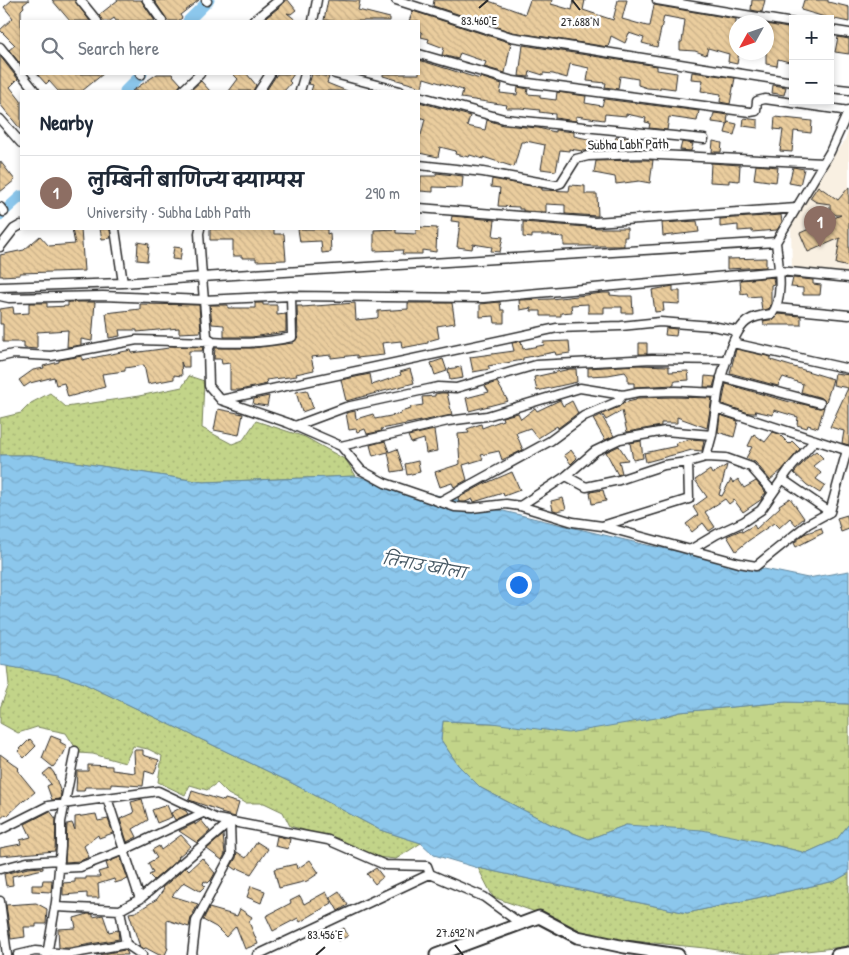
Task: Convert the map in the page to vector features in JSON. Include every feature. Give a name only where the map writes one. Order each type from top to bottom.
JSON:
[{"type":"main road","points":[[436,955],[461,951],[539,917],[577,937],[626,951],[678,955]]},
{"type":"street","points":[[80,0],[96,20]]},
{"type":"street","points":[[147,0],[161,20]]},
{"type":"street","points":[[254,20],[279,0]]},
{"type":"street","points":[[313,20],[317,0]]},
{"type":"street","points":[[396,0],[511,37],[789,81]]},
{"type":"street","points":[[657,0],[789,22]]},
{"type":"street","points":[[834,31],[849,33]]},
{"type":"street","points":[[0,47],[20,72]]},
{"type":"street","points":[[420,54],[512,81],[542,85],[750,112],[756,111],[757,101],[765,99],[849,110],[830,152],[776,242],[780,271],[776,308],[772,314],[747,320],[738,331],[733,343],[721,378],[712,435],[706,457]]},
{"type":"street","points":[[22,75],[34,90]]},
{"type":"street","points":[[183,90],[199,75]]},
{"type":"street","points":[[260,90],[269,75]]},
{"type":"street","points":[[300,90],[305,75]]},
{"type":"street","points":[[340,75],[396,90]]},
{"type":"street","points":[[834,88],[849,90]]},
{"type":"street","points":[[420,96],[504,119],[704,140]]},
{"type":"street","points":[[0,119],[20,143]]},
{"type":"street","name":"Subha Labh Path","points":[[420,165],[483,172],[555,185],[561,183],[576,159],[588,156],[639,154],[823,163]]},
{"type":"street","points":[[420,208],[595,222],[797,208]]},
{"type":"street","points":[[0,247],[14,229],[20,226]]},
{"type":"street","points":[[115,230],[123,283]]},
{"type":"street","points":[[200,230],[198,234],[207,336],[212,342]]},
{"type":"street","points":[[0,287],[123,283],[776,242]]},
{"type":"street","points":[[0,296],[9,298],[103,296],[204,300],[291,296],[483,298],[780,271],[849,278]]},
{"type":"street","points":[[0,357],[13,354],[51,356],[137,340],[243,344],[270,342],[292,337],[291,296]]},
{"type":"street","points":[[776,308],[849,315]]},
{"type":"street","points":[[221,400],[557,328],[622,326],[660,322],[712,326],[738,331]]},
{"type":"street","points":[[212,342],[208,350],[209,386],[221,400],[295,426],[341,446],[361,470],[385,483],[454,507],[472,508],[506,504],[520,506],[573,522],[602,526],[756,566],[808,524],[830,512],[848,450],[716,408]]},
{"type":"street","points":[[733,343],[849,369]]},
{"type":"street","points":[[295,426],[346,407],[438,387],[456,388],[536,366],[652,360],[727,360]]},
{"type":"street","points":[[721,378],[820,403]]},
{"type":"street","points":[[341,446],[448,421],[487,416],[580,388],[623,395],[638,392],[676,390],[718,393]]},
{"type":"street","points":[[439,502],[550,442],[584,416],[617,402],[623,395]]},
{"type":"street","points":[[520,506],[566,476],[595,451],[620,439],[665,431],[712,435]]},
{"type":"street","points":[[690,550],[717,534],[743,522],[761,510],[782,479],[815,440]]},
{"type":"street","points":[[566,476],[586,487],[619,480],[664,465],[688,462],[706,457],[726,458],[751,467],[773,492]]},
{"type":"street","points":[[602,526],[689,499],[688,462]]},
{"type":"street","points":[[782,479],[830,512]]},
{"type":"street","points":[[47,954],[55,907],[61,822],[75,751]]},
{"type":"street","points":[[0,830],[48,806],[158,791],[217,820],[328,840],[385,865],[427,866],[430,874],[484,897],[520,924]]},
{"type":"street","points":[[107,798],[140,899]]},
{"type":"street","points":[[0,869],[27,862],[80,867],[124,850],[203,813]]},
{"type":"street","points":[[55,907],[120,910],[140,899],[230,822]]},
{"type":"street","points":[[192,955],[196,921],[231,855],[230,822]]},
{"type":"street","points":[[257,955],[430,874]]},
{"type":"street","points":[[0,901],[7,955]]},
{"type":"street","points":[[120,910],[126,944]]},
{"type":"street","points":[[18,955],[35,951],[47,954],[69,954],[126,944],[142,955]]},
{"type":"shaded area","points":[[849,127],[849,274],[792,270],[791,226],[786,226],[846,138]]},
{"type":"green space","points":[[189,376],[204,381],[202,428],[232,444],[243,440],[256,421],[305,437],[346,460],[356,476],[203,482],[31,455],[0,455],[0,418],[21,413],[31,403],[50,393],[66,407],[139,396],[182,387]]},
{"type":"green space","points":[[7,666],[59,675],[81,682],[288,781],[380,830],[421,843],[396,859],[375,857],[342,841],[290,826],[283,812],[264,803],[245,803],[228,794],[217,783],[207,790],[190,785],[185,795],[158,782],[162,756],[148,749],[133,746],[125,763],[93,754],[79,753],[66,733],[37,727],[18,733],[0,723],[0,708],[9,685]]},
{"type":"green space","points":[[786,702],[849,704],[849,824],[837,839],[806,853],[762,842],[626,825],[589,839],[550,824],[481,788],[458,765],[441,740],[443,721],[492,723],[662,717],[680,712]]},
{"type":"green space","points":[[478,868],[687,913],[835,881],[849,873],[849,945],[769,955],[752,955],[705,948],[594,937],[544,915],[493,897]]},
{"type":"water","name":"तिनाउ खोला","points":[[0,455],[31,455],[203,482],[356,476],[642,544],[808,578],[849,571],[849,704],[786,702],[680,712],[662,717],[568,733],[492,723],[443,721],[441,740],[458,765],[481,788],[550,824],[589,839],[626,825],[702,830],[806,853],[837,839],[849,824],[849,873],[835,881],[687,913],[478,868],[434,855],[421,843],[380,830],[288,781],[81,682],[58,675],[0,665]]},
{"type":"building","points":[[12,0],[29,0],[23,5],[24,7],[21,10],[20,64],[9,50],[15,45],[0,30],[13,18],[4,7]]},
{"type":"building","points":[[52,0],[74,0],[89,20],[69,20]]},
{"type":"building","points":[[118,0],[141,0],[154,20],[115,20],[114,18],[111,20],[102,20],[99,15]]},
{"type":"building","points":[[154,0],[199,0],[180,15],[182,18],[179,20],[167,20]]},
{"type":"building","points":[[285,0],[288,0],[296,10],[291,14],[287,13],[296,20],[263,20],[283,4]]},
{"type":"building","points":[[328,0],[360,1],[358,10],[390,18],[390,20],[324,20]]},
{"type":"building","points":[[434,0],[486,0],[525,14],[530,0],[552,0],[551,4],[572,10],[574,0],[585,0],[583,10],[613,20],[618,0],[627,0],[622,19],[647,26],[650,26],[654,5],[729,18],[729,54],[708,48],[706,55],[695,51],[680,50],[685,20],[664,16],[657,47],[642,43],[644,38],[629,33],[625,43],[611,36],[608,47],[512,32],[433,6]]},
{"type":"building","points":[[752,0],[765,0],[762,12],[751,10]]},
{"type":"building","points":[[804,0],[828,0],[828,2],[849,7],[849,22],[834,19],[834,15],[818,15],[801,10]]},
{"type":"building","points":[[413,11],[511,43],[505,73],[484,67],[486,62],[460,53],[458,59],[442,55],[444,48],[428,42],[429,39],[421,37],[420,20],[409,20]]},
{"type":"building","points":[[774,25],[789,28],[789,62],[778,59],[777,66],[766,64],[766,60],[774,60]]},
{"type":"building","points":[[838,37],[849,39],[849,54],[835,52]]},
{"type":"building","points":[[523,45],[657,66],[657,70],[677,73],[675,89],[647,88],[638,85],[638,79],[620,76],[618,89],[605,87],[606,83],[587,81],[589,68],[570,64],[567,78],[553,74],[543,73],[543,75],[530,71],[529,77],[519,76]]},
{"type":"building","points":[[729,54],[729,60],[738,60],[737,64],[728,62]]},
{"type":"building","points":[[0,56],[18,79],[10,87],[20,100],[20,129],[0,104]]},
{"type":"building","points":[[420,60],[502,84],[500,93],[517,95],[518,87],[528,89],[527,94],[540,95],[540,98],[556,100],[557,92],[586,96],[585,103],[602,106],[604,99],[699,111],[697,121],[669,117],[667,130],[649,128],[650,123],[645,122],[646,118],[626,114],[626,116],[605,114],[604,120],[576,116],[576,121],[555,118],[555,114],[539,112],[540,110],[506,108],[507,105],[461,98],[463,90],[424,78],[422,87],[383,76],[420,75]]},
{"type":"building","points":[[692,72],[735,78],[730,104],[720,102],[721,94],[701,91],[703,80],[691,79]]},
{"type":"building","points":[[38,75],[102,75],[83,90],[57,90],[49,81],[46,84]]},
{"type":"building","points":[[156,75],[173,75],[181,84],[177,90],[133,90]]},
{"type":"building","points":[[234,75],[248,75],[256,85],[254,90],[230,90],[238,79]]},
{"type":"building","points":[[276,75],[293,75],[289,81],[291,83],[285,90],[267,90]]},
{"type":"building","points":[[312,75],[318,75],[329,77],[327,83],[344,90],[311,90],[313,85],[309,84]]},
{"type":"building","points":[[201,81],[209,90],[191,90]]},
{"type":"building","points":[[773,85],[786,87],[784,95],[772,93]]},
{"type":"building","points":[[420,102],[470,116],[467,126],[485,130],[487,120],[503,125],[538,128],[555,132],[555,130],[574,132],[574,136],[602,142],[603,139],[615,142],[616,137],[642,139],[641,148],[583,151],[560,150],[556,171],[541,169],[545,145],[526,141],[521,142],[514,167],[483,157],[483,159],[470,155],[469,157],[455,154],[456,151],[440,147],[438,157],[420,153],[420,135],[425,119],[420,117]]},
{"type":"building","points":[[714,113],[728,115],[727,124],[712,122]]},
{"type":"building","points":[[775,117],[812,121],[811,133],[794,131],[792,152],[780,151],[783,130],[774,129]]},
{"type":"building","points":[[744,118],[758,120],[758,128],[743,126]]},
{"type":"building","points":[[728,122],[737,124],[734,135],[725,133]]},
{"type":"building","points":[[713,141],[722,143],[721,152],[712,152]]},
{"type":"building","points":[[682,142],[693,144],[691,151],[680,150]]},
{"type":"building","points":[[653,160],[650,183],[639,181],[616,184],[615,177],[594,173],[596,161]]},
{"type":"building","points":[[0,161],[15,180],[0,192]]},
{"type":"building","points":[[711,163],[740,165],[739,181],[729,180],[729,183],[710,182]]},
{"type":"building","points":[[756,165],[778,167],[776,182],[754,179]]},
{"type":"building","points":[[793,167],[804,169],[800,185],[789,183]]},
{"type":"building","points":[[436,173],[463,176],[462,188],[433,187],[433,192],[420,191],[421,176],[436,176]]},
{"type":"building","points":[[492,179],[542,188],[542,190],[569,191],[570,185],[585,186],[585,194],[597,194],[598,216],[565,214],[565,205],[546,204],[546,212],[523,211],[519,207],[498,206],[500,188],[491,187]]},
{"type":"building","points":[[818,186],[838,200],[849,187],[849,267],[836,264],[840,238],[808,252],[800,233],[841,215],[836,215],[830,211],[830,204],[816,202],[810,198]]},
{"type":"building","points":[[781,215],[782,222],[777,230],[752,232],[752,230],[738,231],[738,225],[720,227],[720,219]]},
{"type":"building","points":[[452,216],[495,220],[493,236],[503,237],[500,252],[491,251],[492,247],[473,244],[472,249],[457,247],[460,222],[451,221]]},
{"type":"building","points":[[697,221],[699,232],[663,236],[662,223]]},
{"type":"building","points":[[523,222],[599,228],[627,228],[627,237],[624,237],[624,246],[564,246],[564,237],[532,235],[532,238],[523,237]]},
{"type":"building","points":[[420,227],[437,228],[436,252],[422,250],[422,254],[402,254],[403,250],[374,251],[374,230],[396,230],[396,233],[416,234],[416,230],[420,230]]},
{"type":"building","points":[[72,230],[81,230],[84,271],[20,273],[20,275],[0,276],[0,255],[24,250],[40,236],[49,246],[75,244]]},
{"type":"building","points":[[100,230],[110,230],[111,238],[102,239]]},
{"type":"building","points":[[210,230],[274,230],[274,234],[284,234],[286,260],[256,261],[256,258],[233,256],[233,240],[210,240]]},
{"type":"building","points":[[298,230],[327,230],[327,234],[330,233],[331,252],[322,253],[321,241],[300,242]]},
{"type":"building","points":[[138,242],[149,244],[147,261],[137,260]]},
{"type":"building","points":[[174,247],[182,248],[180,260],[172,259]]},
{"type":"building","points":[[766,258],[766,267],[727,269],[727,259]]},
{"type":"building","points":[[773,277],[771,305],[768,309],[762,310],[760,296],[748,297],[747,293],[741,294],[740,280]]},
{"type":"building","points":[[793,278],[813,280],[813,284],[821,285],[820,295],[803,295],[803,288],[791,287]]},
{"type":"building","points":[[673,286],[673,291],[680,291],[680,304],[663,303],[664,311],[655,312],[652,290]]},
{"type":"building","points":[[603,293],[632,296],[633,313],[622,313],[622,307],[604,307],[604,313],[588,313],[588,304],[571,305],[572,312],[561,313],[561,316],[541,316],[541,311],[531,311],[531,308],[520,310],[519,300],[551,299]]},
{"type":"building","points":[[68,302],[95,302],[92,341],[81,339],[81,345],[67,347],[68,330],[37,332],[37,349],[24,348],[24,342],[3,342],[3,324],[0,324],[0,309],[13,307],[14,314],[29,313],[29,303],[47,303],[47,307],[68,306]]},
{"type":"building","points":[[500,302],[501,310],[504,310],[504,323],[495,323],[494,316],[480,317],[480,304]]},
{"type":"building","points":[[255,303],[277,305],[277,315],[286,314],[286,332],[252,337],[224,337],[224,325],[212,324],[210,305],[228,305],[228,308],[255,308]]},
{"type":"building","points":[[355,303],[356,320],[377,318],[378,311],[408,309],[408,303],[452,303],[455,323],[437,326],[439,338],[428,341],[428,343],[402,348],[401,341],[382,343],[384,355],[357,358],[357,355],[331,358],[331,355],[311,357],[314,370],[296,374],[297,376],[266,380],[267,384],[240,390],[230,390],[230,363],[222,364],[221,359],[214,359],[215,348],[253,348],[293,343],[298,337],[297,306]]},
{"type":"building","points":[[140,304],[199,305],[201,332],[179,333],[179,328],[137,332],[137,330],[119,330],[120,336],[109,338],[106,313],[140,309]]},
{"type":"building","points":[[778,314],[801,316],[801,325],[764,325],[763,321],[775,319]]},
{"type":"building","points":[[666,328],[677,329],[676,336],[665,335]]},
{"type":"building","points":[[521,341],[523,349],[544,345],[543,342],[569,341],[570,353],[556,355],[555,352],[523,358],[523,360],[488,366],[490,369],[473,372],[470,357],[514,351],[512,343]]},
{"type":"building","points":[[639,343],[647,343],[647,354],[639,354]]},
{"type":"building","points":[[169,346],[203,347],[202,351],[189,351],[189,367],[183,367],[181,362],[182,376],[174,375],[174,379],[148,384],[144,365],[125,368],[125,371],[102,374],[105,387],[68,397],[64,383],[56,385],[54,377],[30,383],[24,387],[19,380],[33,370],[44,368],[43,366],[59,362],[59,360],[82,356],[82,360],[131,350],[132,353],[169,348]]},
{"type":"building","points":[[736,349],[771,357],[771,360],[833,379],[826,402],[822,398],[801,392],[803,384],[783,377],[778,386],[730,373]]},
{"type":"building","points":[[443,359],[447,371],[435,375],[431,363]]},
{"type":"building","points":[[637,365],[669,366],[669,372],[688,371],[689,380],[676,381],[674,385],[634,387],[634,383],[628,383],[628,376],[625,372],[588,376],[588,368]]},
{"type":"building","points":[[461,367],[463,378],[450,380],[448,369]]},
{"type":"building","points":[[410,369],[414,383],[346,401],[341,380],[370,374],[372,385],[401,375],[400,372]]},
{"type":"building","points":[[576,369],[577,382],[537,391],[534,377]]},
{"type":"building","points":[[835,373],[849,375],[849,445],[842,443],[844,431],[830,427],[848,388],[833,385]]},
{"type":"building","points":[[705,376],[716,377],[713,387],[704,387]]},
{"type":"building","points":[[497,382],[508,401],[469,411],[466,398],[489,392],[485,386]]},
{"type":"building","points":[[726,384],[797,404],[819,408],[824,407],[818,428],[808,425],[807,428],[797,425],[798,417],[774,410],[773,415],[755,411],[757,413],[749,413],[722,404]]},
{"type":"building","points":[[307,390],[313,408],[302,412],[296,392]]},
{"type":"building","points":[[447,393],[452,415],[381,429],[382,431],[367,434],[365,429],[357,432],[356,429],[349,430],[346,413],[355,411],[356,419],[373,414],[375,419],[401,414],[400,412],[411,409],[410,407],[423,405],[422,397],[435,396],[435,394]]},
{"type":"building","points":[[269,396],[267,406],[253,404],[254,399]]},
{"type":"building","points":[[636,398],[712,398],[707,428],[677,417],[677,423],[661,423],[661,426],[627,432],[622,411],[606,420],[602,414],[619,407],[623,403],[636,400]]},
{"type":"building","points":[[560,400],[563,406],[572,401],[578,413],[558,428],[557,426],[538,438],[530,428],[516,433],[523,450],[502,460],[499,451],[481,455],[483,459],[463,465],[467,480],[454,487],[452,483],[440,487],[435,472],[460,464],[458,434],[469,433],[467,429],[481,424],[482,428],[503,420],[502,417],[518,413],[521,419],[535,408],[537,411]]},
{"type":"building","points":[[218,409],[243,414],[239,435],[214,430]]},
{"type":"building","points":[[601,415],[614,436],[605,440],[593,419]]},
{"type":"building","points":[[720,415],[738,421],[734,437],[718,432]]},
{"type":"building","points":[[434,430],[437,451],[426,453],[424,439],[411,443],[408,436]]},
{"type":"building","points":[[773,432],[779,434],[789,444],[792,441],[800,449],[782,470],[770,480],[755,462],[746,458],[752,447],[748,446],[754,434],[765,442]]},
{"type":"building","points":[[690,439],[704,440],[702,451],[692,450],[646,462],[644,453],[677,446],[676,443]]},
{"type":"building","points":[[385,441],[389,452],[397,449],[404,470],[392,472],[388,452],[373,456],[370,445]]},
{"type":"building","points":[[641,441],[643,458],[633,460],[630,443]]},
{"type":"building","points":[[619,446],[628,460],[619,461],[622,473],[618,475],[606,452]]},
{"type":"building","points":[[571,450],[577,458],[571,464],[564,455]]},
{"type":"building","points":[[816,451],[823,458],[813,466],[821,473],[816,479],[825,485],[820,493],[807,485],[794,473]]},
{"type":"building","points":[[418,461],[420,472],[407,475],[405,464]]},
{"type":"building","points":[[727,465],[719,495],[722,496],[731,479],[733,483],[738,479],[744,488],[756,481],[766,493],[761,497],[762,499],[743,512],[734,500],[729,504],[725,499],[705,512],[715,527],[709,531],[703,523],[692,532],[686,524],[698,515],[693,507],[707,497],[695,480],[710,470],[712,474]]},
{"type":"building","points":[[512,472],[520,490],[504,496],[503,493],[474,502],[473,499],[459,502],[458,498]]},
{"type":"building","points":[[603,490],[606,501],[592,504],[590,492]]},
{"type":"building","points":[[563,498],[566,509],[553,510],[551,501]]},
{"type":"building","points":[[790,498],[804,518],[796,525],[790,518],[779,528],[774,523],[736,551],[727,536],[741,530],[742,532],[754,525],[756,529],[780,507],[779,505]]},
{"type":"building","points":[[847,515],[849,529],[841,532],[837,518]]},
{"type":"building","points":[[821,528],[823,533],[796,547],[794,543],[804,534]]},
{"type":"building","points":[[51,736],[61,740],[60,742],[67,746],[63,755],[53,767],[42,758]]},
{"type":"building","points":[[30,739],[36,746],[24,758],[18,751]]},
{"type":"building","points":[[134,750],[143,750],[143,755],[159,760],[154,774],[145,771],[143,786],[111,784],[111,787],[85,787],[84,791],[76,791],[77,771],[88,771],[88,765],[112,766],[112,770],[135,773]]},
{"type":"building","points":[[0,754],[19,768],[17,770],[35,792],[7,816],[6,814],[0,819]]},
{"type":"building","points":[[50,768],[54,773],[61,793],[60,799],[52,800],[47,786],[51,784],[43,774]]},
{"type":"building","points":[[192,791],[224,801],[225,799],[239,803],[235,817],[189,800]]},
{"type":"building","points":[[142,799],[148,820],[133,829],[137,837],[127,842],[120,819],[134,813],[131,802]]},
{"type":"building","points":[[167,805],[172,817],[157,823],[152,810]]},
{"type":"building","points":[[180,808],[188,814],[175,820],[171,813]]},
{"type":"building","points":[[50,811],[56,819],[55,851],[0,856],[0,848],[21,844],[20,840],[31,837],[25,824]]},
{"type":"building","points":[[96,814],[98,821],[108,819],[113,833],[99,838],[98,835],[84,846],[89,857],[80,861],[65,862],[67,824],[72,823],[75,830],[75,817]]},
{"type":"building","points":[[201,820],[210,831],[197,843],[179,831],[195,823],[195,825]]},
{"type":"building","points":[[181,835],[191,846],[154,880],[149,875],[153,873],[148,863],[157,858],[152,850],[159,846],[161,850]]},
{"type":"building","points":[[223,835],[225,854],[222,860],[207,849]]},
{"type":"building","points":[[277,836],[290,839],[288,849],[275,846]]},
{"type":"building","points":[[257,842],[268,849],[251,874],[231,866],[237,852],[246,858]]},
{"type":"building","points":[[120,857],[128,879],[115,883],[114,879],[98,884],[99,898],[87,898],[87,893],[63,895],[63,883],[75,882],[75,879],[86,879],[86,877],[100,877],[98,872],[108,869],[106,863]]},
{"type":"building","points":[[202,858],[215,873],[211,880],[208,883],[204,881],[203,884],[205,886],[200,891],[184,882],[172,896],[198,904],[189,927],[167,920],[168,948],[165,955],[159,955],[140,947],[129,913],[136,912],[157,899],[164,889],[162,888],[186,867],[189,870]]},
{"type":"building","points":[[310,860],[319,873],[307,881],[279,888],[274,869],[296,864],[297,869]]},
{"type":"building","points":[[43,867],[43,869],[12,876],[13,885],[6,886],[4,874],[28,868]]},
{"type":"building","points":[[376,868],[383,877],[375,884],[367,874]]},
{"type":"building","points":[[43,880],[52,880],[51,892],[32,891],[32,885],[42,885]]},
{"type":"building","points":[[251,886],[265,891],[261,903],[247,897]]},
{"type":"building","points":[[339,891],[348,905],[338,911],[330,897]]},
{"type":"building","points":[[326,892],[332,903],[300,922],[298,918],[273,931],[266,916],[300,896],[304,904]]},
{"type":"building","points":[[36,903],[47,909],[46,924],[36,924],[36,927],[24,927],[25,937],[11,939],[6,905]]},
{"type":"building","points":[[209,908],[237,916],[240,909],[252,917],[249,922],[258,944],[245,949],[236,926],[226,937],[216,927],[203,920]]},
{"type":"building","points":[[93,914],[93,917],[103,915],[109,932],[118,930],[119,939],[59,948],[58,929],[76,928],[74,918]]},
{"type":"building","points":[[344,928],[348,936],[338,941],[334,933]]},
{"type":"building","points":[[125,950],[128,955],[96,955]]},
{"type":"waterway","points":[[189,20],[209,0]]},
{"type":"waterway","points":[[126,90],[141,75]]},
{"type":"waterway","points":[[0,215],[20,197]]},
{"type":"place","name":"लुम्बिनी बाणिज्य क्याम्पस","points":[[820,247]]}]
